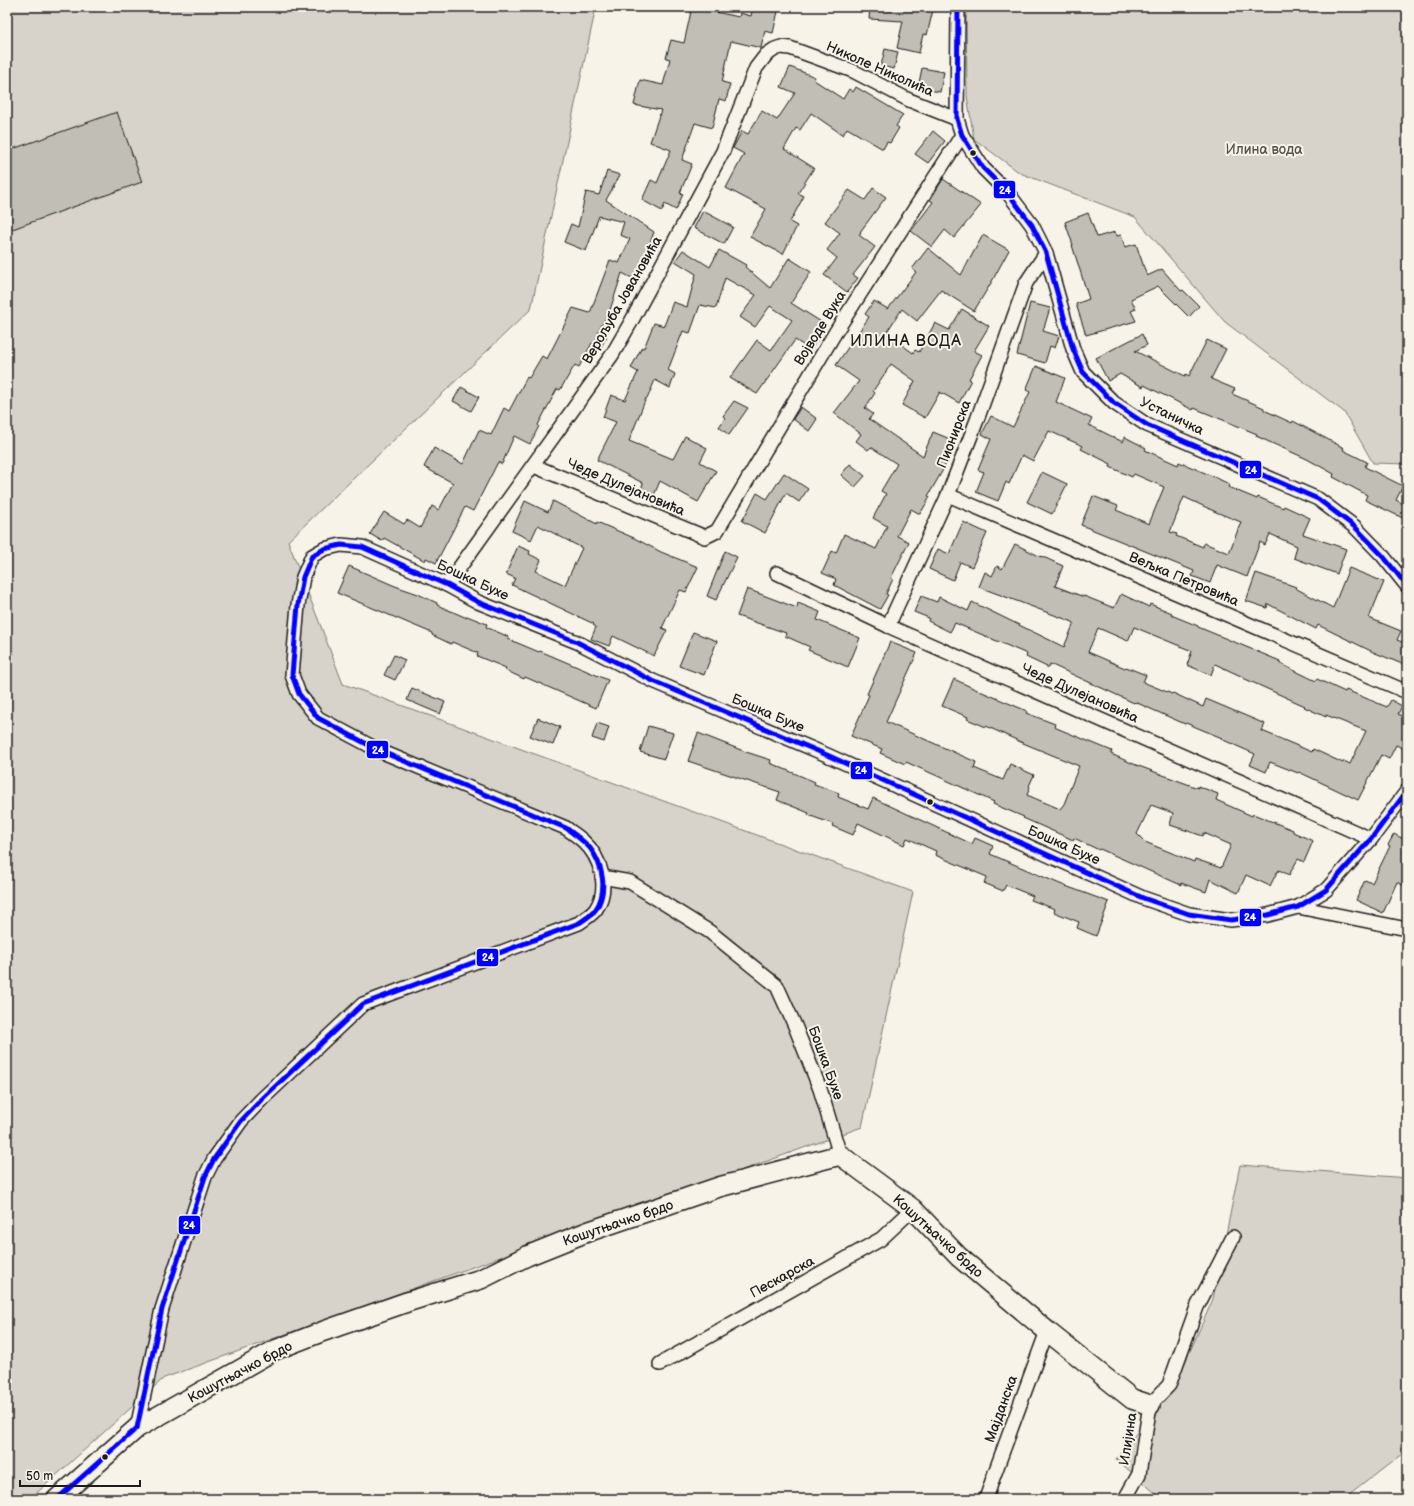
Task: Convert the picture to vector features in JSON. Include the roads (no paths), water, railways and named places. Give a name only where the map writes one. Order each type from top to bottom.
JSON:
[{"type":"street","name":"Устаничка","points":[[958,7],[958,120],[962,134],[983,168],[1008,193],[1032,225],[1046,253],[1073,349],[1083,372],[1114,403],[1147,425],[1318,499],[1355,527],[1383,556],[1407,586]]},
{"type":"street","name":"Верољуба Јовановића","points":[[447,585],[534,466],[612,355],[723,151],[756,68],[761,60],[775,49],[781,47],[790,48]]},
{"type":"street","name":"Николе Николића","points":[[790,48],[853,71],[909,100],[958,120]]},
{"type":"street","name":"Војводе Вука","points":[[705,538],[717,531],[835,333],[962,134]]},
{"type":"street","name":"Пионирска","points":[[888,626],[948,495],[977,420],[1026,283],[1046,253]]},
{"type":"street","name":"Чеде Дулејановића","points":[[534,466],[705,538]]},
{"type":"street","name":"Вељка Петровића","points":[[948,495],[1407,692]]},
{"type":"street","name":"Бошка Бухе","points":[[840,1155],[820,1089],[795,1026],[777,986],[710,932],[630,882],[602,877],[597,858],[584,841],[566,828],[380,751],[318,718],[299,694],[292,675],[298,605],[303,577],[312,556],[324,549],[341,545],[362,547],[447,585],[478,602],[577,642],[653,681],[827,755],[1143,898],[1189,914],[1231,920],[1268,915],[1298,907],[1326,890],[1371,839],[1407,791]]},
{"type":"street","name":"Чеде Дулејановића","points":[[777,573],[888,626],[1371,839]]},
{"type":"street","points":[[137,1428],[162,1309],[205,1177],[214,1159],[241,1121],[262,1099],[362,1004],[579,923],[595,910],[602,895],[602,877]]},
{"type":"street","points":[[1298,907],[1407,929]]},
{"type":"street","name":"Кошутњачко брдо","points":[[57,1499],[137,1428],[276,1350],[324,1331],[407,1302],[481,1279],[527,1256],[587,1232],[719,1187],[840,1155],[913,1210],[959,1258],[1132,1400],[1150,1405]]},
{"type":"street","name":"Пескарска","points":[[660,1364],[881,1239],[913,1210]]},
{"type":"street","points":[[1150,1405],[1168,1385],[1197,1307],[1232,1237]]},
{"type":"street","name":"Мајданска","points":[[986,1499],[1047,1331]]},
{"type":"street","name":"Илијина","points":[[1125,1499],[1139,1474],[1150,1405]]},
{"type":"district","name":"ИЛИНА ВОДА","points":[[906,341]]},
{"type":"park label","name":"Илина вода","points":[[1264,149]]}]
